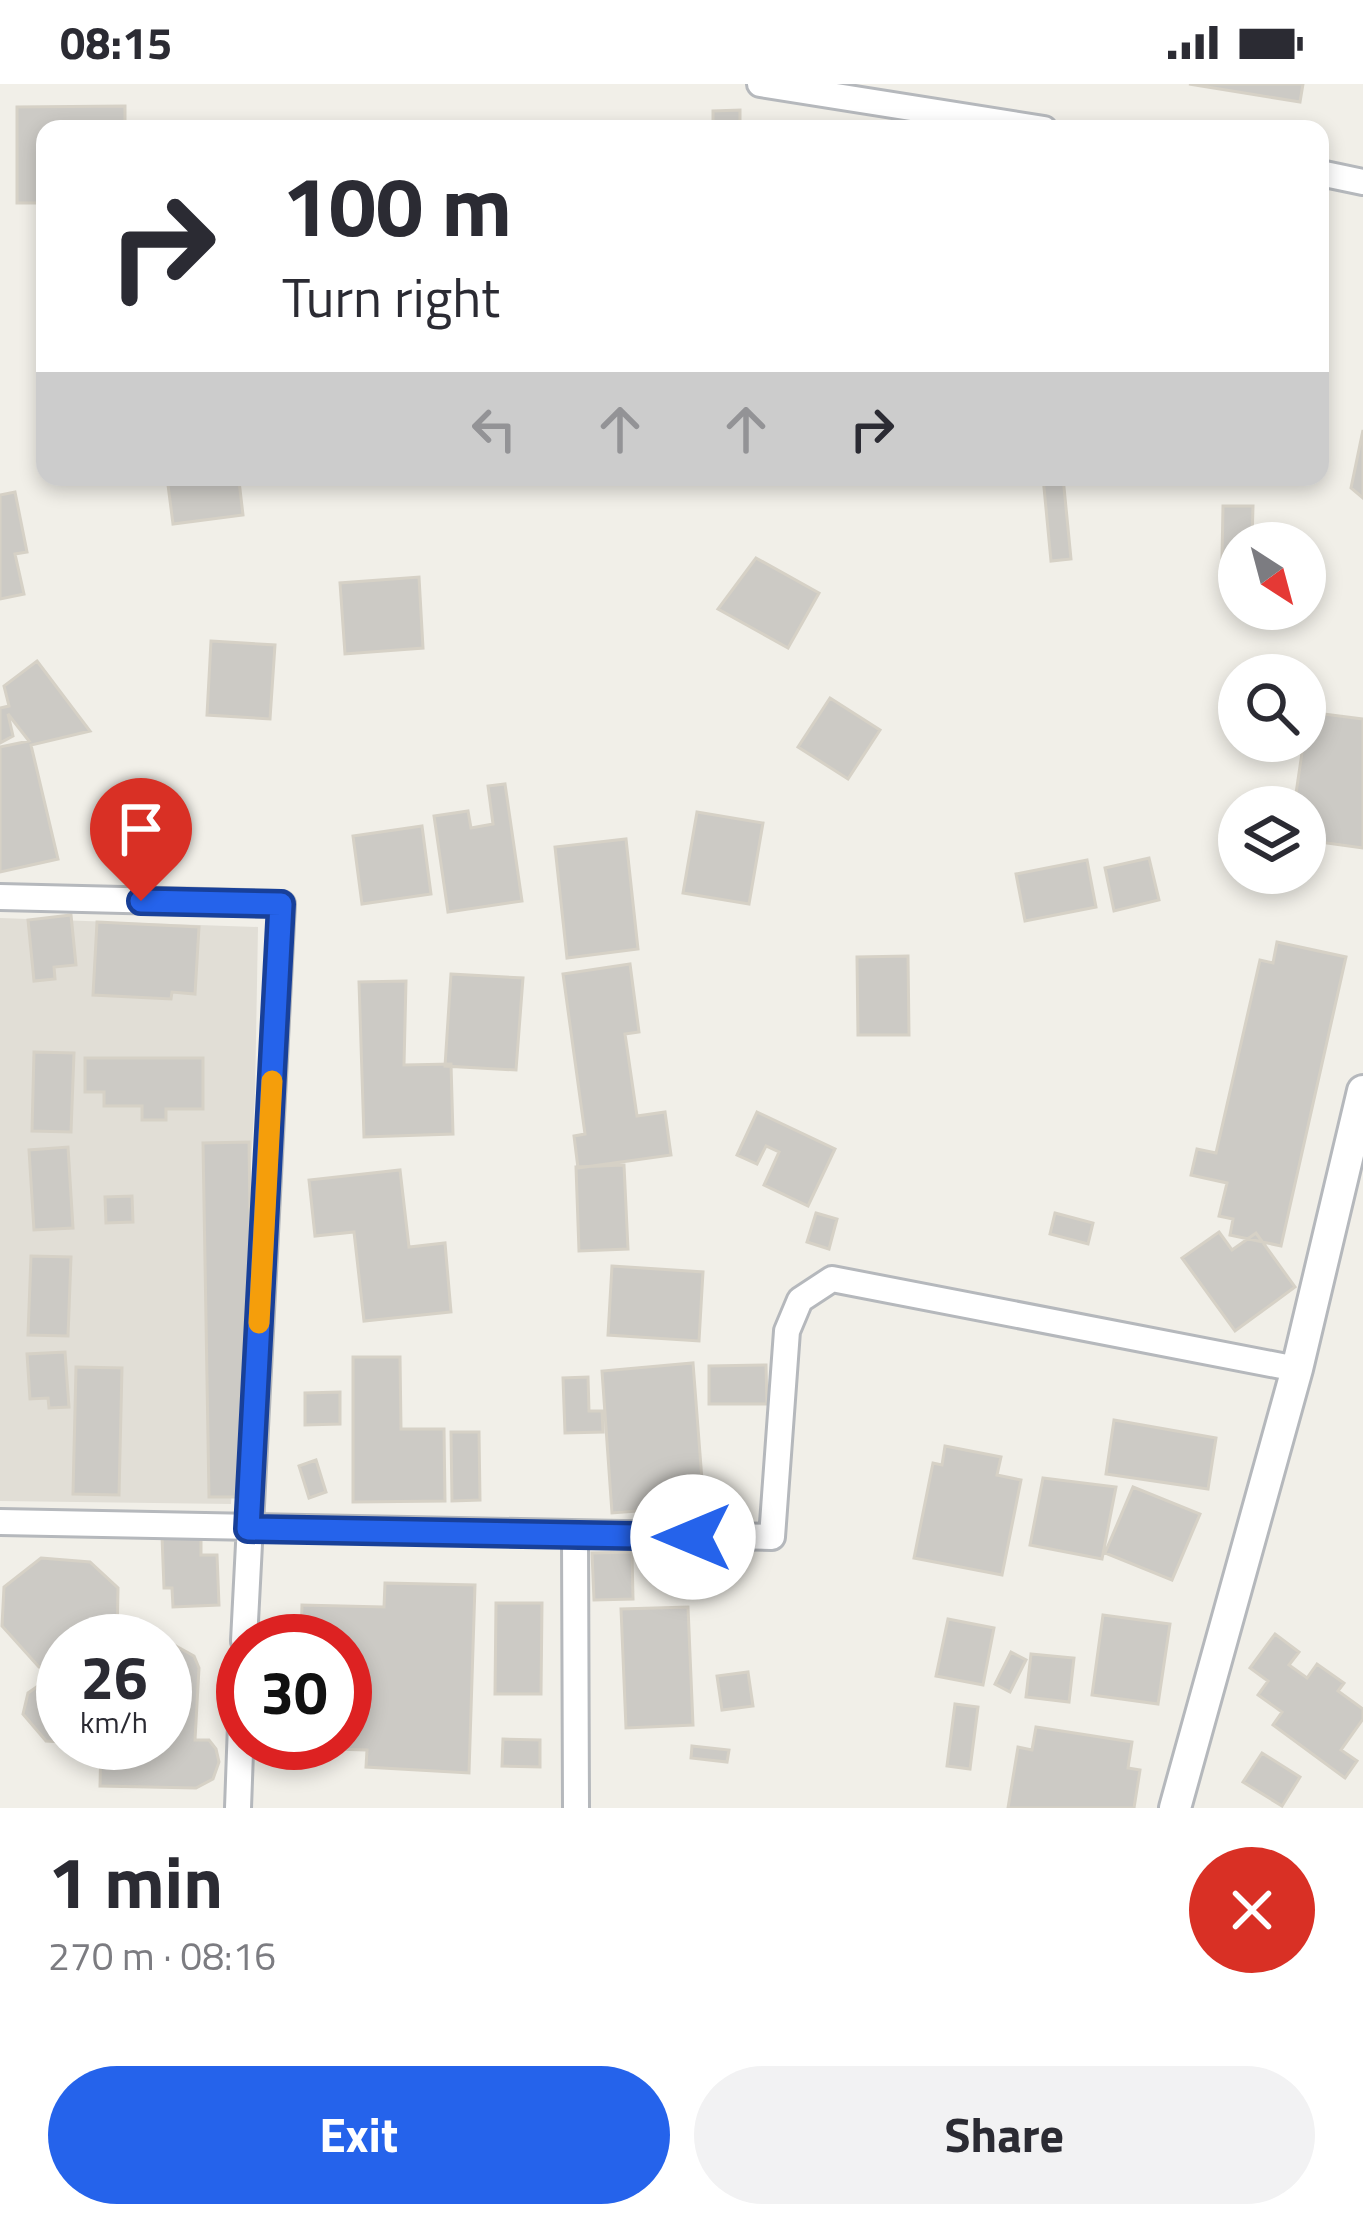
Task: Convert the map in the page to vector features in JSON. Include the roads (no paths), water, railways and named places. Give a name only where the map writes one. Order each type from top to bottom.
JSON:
[{"type":"street","points":[[760,84],[987,120]]},
{"type":"street","points":[[1329,175],[1363,182]]},
{"type":"street","points":[[0,897],[281,904],[245,1614]]},
{"type":"street","points":[[1175,1808],[1297,1370],[1363,1090]]},
{"type":"street","points":[[0,1522],[575,1537],[772,1537],[787,1331],[800,1300],[832,1279],[1297,1370]]},
{"type":"street","points":[[575,1537],[577,1808]]},
{"type":"street","points":[[238,1808],[239,1770]]}]
